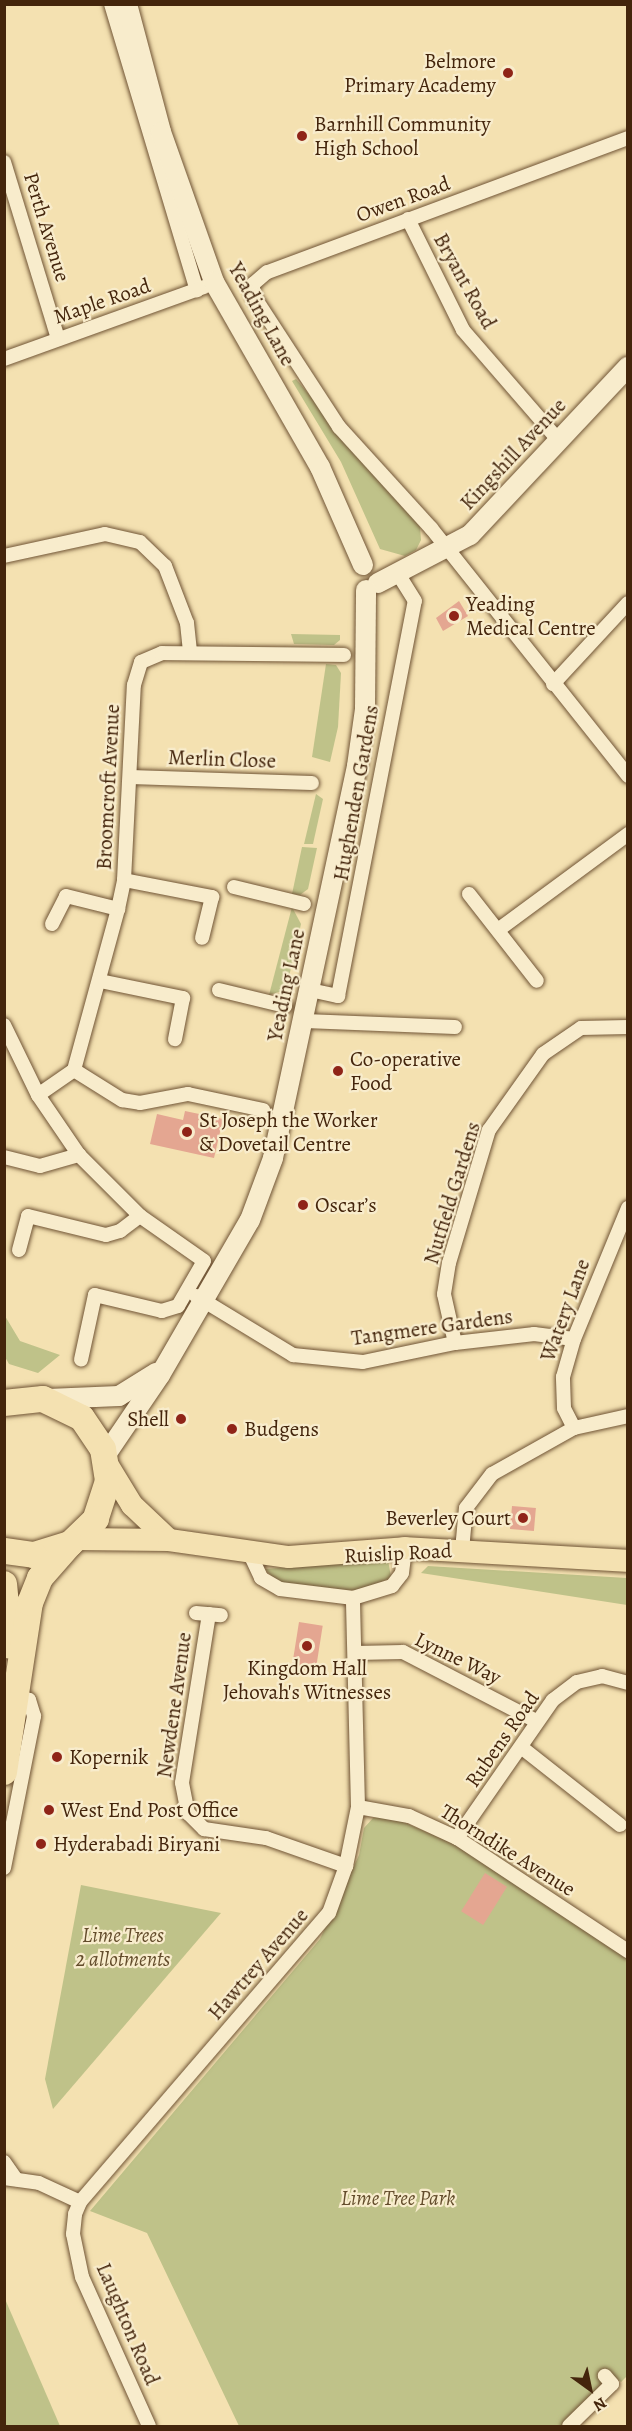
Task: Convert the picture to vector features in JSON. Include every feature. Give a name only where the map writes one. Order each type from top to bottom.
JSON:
[{"type":"highway","points":[[4,1386],[25,1400],[82,1418],[106,1460],[104,1501],[74,1542],[40,1578],[30,1603],[11,1689]]},
{"type":"highway","points":[[4,1551],[34,1555],[74,1542]]},
{"type":"highway","points":[[4,1584],[11,1630],[11,1689],[4,1772]]},
{"type":"main road","points":[[106,1460],[132,1504],[169,1540]]},
{"type":"main road","name":"Ruislip Road","points":[[74,1542],[169,1540],[250,1554],[320,1557],[405,1548],[627,1562]]},
{"type":"street","points":[[111,4],[205,286]]},
{"type":"street","name":"Yeading Lane","points":[[106,1460],[205,1300],[263,1190],[305,1021],[365,709],[371,578],[310,447],[205,286],[127,4]]},
{"type":"street","name":"Owen Road","points":[[448,550],[339,427],[254,295],[257,277],[627,138]]},
{"type":"street","name":"Perth Avenue","points":[[4,162],[58,339]]},
{"type":"street","name":"Bryant Road","points":[[408,219],[463,330],[559,441]]},
{"type":"street","name":"Maple Road","points":[[4,359],[205,286]]},
{"type":"street","name":"Kingshill Avenue","points":[[371,578],[448,550],[477,528],[627,367]]},
{"type":"street","points":[[4,556],[105,534],[140,542],[165,566],[187,623],[190,653]]},
{"type":"street","points":[[448,550],[627,776]]},
{"type":"street","name":"Kingshill Avenue","points":[[371,578],[399,575],[423,561]]},
{"type":"street","name":"Hughenden Gardens","points":[[310,990],[338,996],[415,602],[399,575]]},
{"type":"street","points":[[553,684],[627,603]]},
{"type":"street","name":"Broomcroft Avenue","points":[[74,1070],[100,981],[124,880],[134,685],[141,662],[162,653],[344,655]]},
{"type":"street","name":"Merlin Close","points":[[130,777],[312,783]]},
{"type":"street","points":[[498,930],[627,834]]},
{"type":"street","points":[[124,880],[212,897],[202,938]]},
{"type":"street","points":[[234,887],[304,904]]},
{"type":"street","points":[[469,894],[537,981]]},
{"type":"street","points":[[52,924],[66,896],[118,909]]},
{"type":"street","points":[[100,981],[183,998],[176,1039]]},
{"type":"street","points":[[219,990],[285,1006]]},
{"type":"street","points":[[305,1021],[455,1027]]},
{"type":"street","points":[[4,1025],[10,1054],[79,1155],[140,1216],[204,1261],[178,1306],[162,1311],[95,1296],[81,1360]]},
{"type":"street","name":"Nutfield Gardens","points":[[455,1343],[444,1294],[449,1263],[489,1130],[543,1054],[581,1028],[627,1027]]},
{"type":"street","points":[[39,1095],[74,1070],[122,1100],[140,1103],[188,1094],[263,1110]]},
{"type":"street","points":[[4,1157],[40,1166],[79,1155]]},
{"type":"street","name":"Watery Lane","points":[[574,1428],[564,1408],[563,1377],[574,1339],[627,1208]]},
{"type":"street","points":[[19,1250],[28,1216],[106,1235],[120,1231],[140,1216]]},
{"type":"street","name":"Tangmere Gardens","points":[[186,1291],[205,1300],[247,1329],[293,1355],[363,1362],[455,1343],[534,1334],[574,1339]]},
{"type":"street","name":"Yeading Lane","points":[[25,1400],[119,1396],[145,1383],[166,1364]]},
{"type":"street","points":[[462,1550],[466,1508],[492,1474],[574,1428],[627,1416]]},
{"type":"street","points":[[250,1554],[261,1578],[280,1589],[353,1598],[392,1586],[402,1573],[405,1548]]},
{"type":"street","name":"Hawtrey Avenue","points":[[80,2202],[314,1935],[329,1913],[346,1866],[358,1807],[353,1598]]},
{"type":"street","name":"Newdene Avenue","points":[[209,1614],[182,1783],[188,1813],[204,1829],[267,1838],[346,1866]]},
{"type":"street","name":"Lynne Way","points":[[356,1653],[404,1652],[536,1721]]},
{"type":"street","name":"Rubens Road","points":[[457,1838],[521,1747],[536,1721],[553,1700],[577,1683],[602,1676],[627,1683]]},
{"type":"street","points":[[4,1868],[33,1716],[29,1700],[11,1689]]},
{"type":"street","points":[[521,1747],[620,1825]]},
{"type":"street","name":"Thorndike Avenue","points":[[358,1807],[409,1816],[457,1838],[627,1951]]},
{"type":"street","points":[[4,2162],[10,2179],[39,2183],[80,2202]]},
{"type":"street","name":"Laughton Road","points":[[80,2202],[73,2234],[82,2277],[149,2427]]},
{"type":"street","points":[[569,2427],[612,2384],[605,2376]]},
{"type":"green space","points":[[296,379],[420,527],[421,540],[416,550],[405,556],[380,549],[341,462],[292,381]]},
{"type":"green space","points":[[291,634],[340,635],[340,640],[334,645],[294,644]]},
{"type":"green space","points":[[326,664],[336,665],[341,673],[338,727],[330,762],[312,757]]},
{"type":"green space","points":[[316,794],[323,799],[313,844],[304,844]]},
{"type":"green space","points":[[302,847],[317,848],[308,889],[300,895],[292,894]]},
{"type":"green space","points":[[292,907],[301,924],[286,990],[269,995]]},
{"type":"green space","points":[[5,1316],[20,1341],[60,1355],[38,1373],[9,1364],[5,1357]]},
{"type":"green space","points":[[388,1560],[391,1577],[363,1592],[280,1585],[265,1569]]},
{"type":"green space","points":[[428,1566],[627,1578],[627,1605],[421,1573]]},
{"type":"green space","name":"Lime Tree Park","points":[[387,1815],[454,1844],[627,1958],[627,2376],[621,2382],[611,2373],[566,2426],[239,2426],[147,2233],[90,2211],[320,1939],[359,1855],[364,1828],[373,1818]]},
{"type":"green space","name":"Lime Trees 2 allotments","points":[[81,1885],[221,1913],[53,2109],[45,2079]]},
{"type":"green space","points":[[5,2299],[60,2426],[5,2426]]},
{"type":"building","name":"Yeading Medical Centre","points":[[459,601],[468,616],[443,631],[436,618]]},
{"type":"building","name":"St Joseph the Worker & Dovetail Centre","points":[[185,1111],[223,1119],[214,1158],[150,1144],[157,1114],[183,1120]]},
{"type":"building","name":"Beverley Court","points":[[512,1506],[536,1508],[534,1531],[510,1529]]},
{"type":"building","name":"Kingdom Hall Jehovah's Witnesses","points":[[299,1622],[323,1626],[316,1671],[292,1667]]},
{"type":"building","points":[[485,1873],[507,1887],[483,1925],[461,1911]]},
{"type":"place","name":"Belmore Primary Academy","points":[[508,73]]},
{"type":"place","name":"Barnhill Community High School","points":[[302,136]]},
{"type":"place","name":"Yeading Medical Centre","points":[[454,616]]},
{"type":"place","name":"Co-operative Food","points":[[338,1071]]},
{"type":"place","name":"St Joseph the Worker & Dovetail Centre","points":[[187,1132]]},
{"type":"place","name":"Oscar’s","points":[[303,1205]]},
{"type":"place","name":"Shell","points":[[181,1419]]},
{"type":"place","name":"Budgens","points":[[232,1429]]},
{"type":"place","name":"Beverley Court","points":[[523,1518]]},
{"type":"place","name":"Kingdom Hall Jehovah's Witnesses","points":[[307,1646]]},
{"type":"place","name":"Kopernik","points":[[57,1757]]},
{"type":"place","name":"West End Post Office","points":[[49,1810]]},
{"type":"place","name":"Hyderabadi Biryani","points":[[41,1844]]}]
